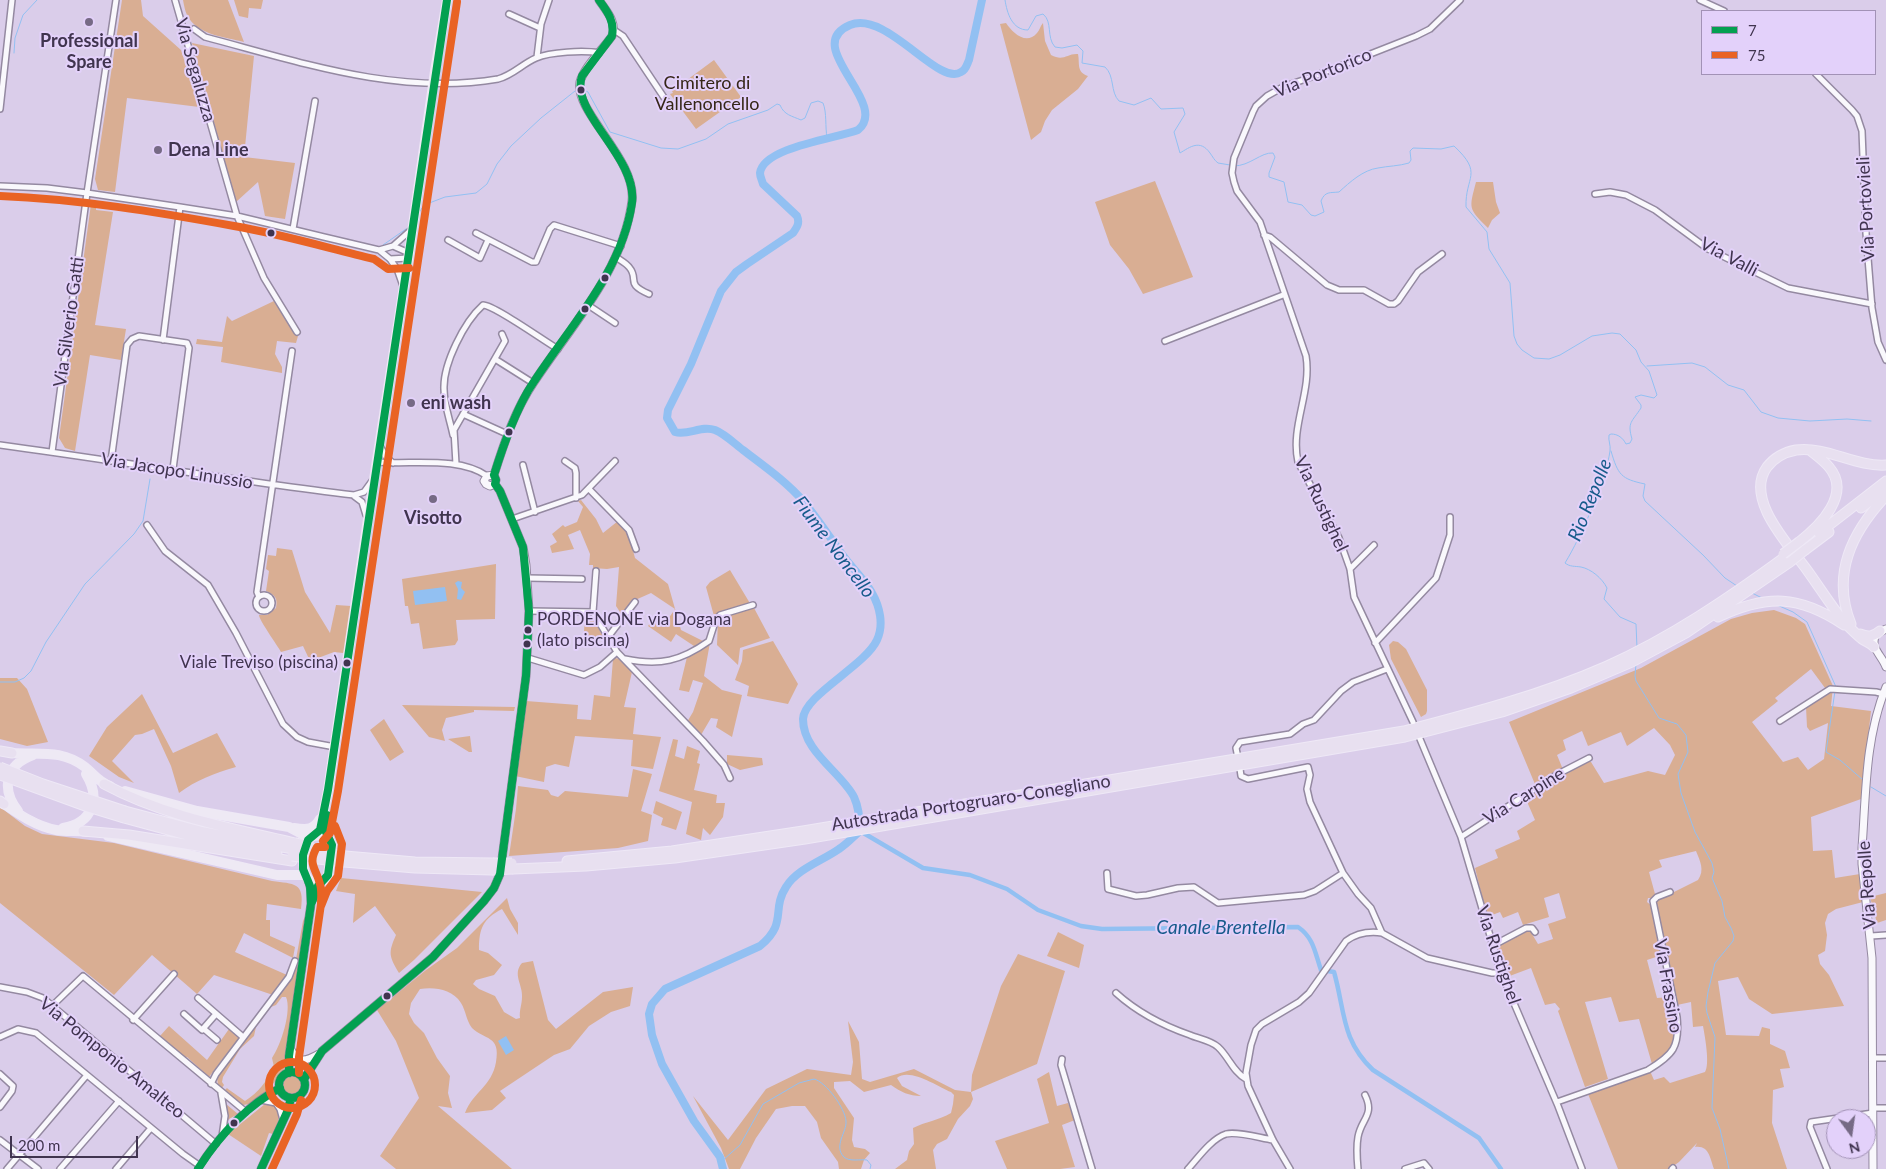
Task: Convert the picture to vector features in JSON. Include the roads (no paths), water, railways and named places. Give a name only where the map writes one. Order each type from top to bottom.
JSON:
[{"type":"highway","points":[[1883,630],[1874,636],[1866,637],[1853,631],[1770,520],[1762,500],[1762,480],[1764,471],[1770,463],[1786,453],[1796,450],[1826,453],[1863,464],[1886,465]]},
{"type":"highway","points":[[1802,546],[1822,524],[1832,507],[1836,493],[1836,484],[1830,467],[1811,451]]},
{"type":"highway","name":"Autostrada Portogruaro-Conegliano","points":[[345,859],[370,865],[448,870],[673,855],[805,839],[1404,731],[1500,706],[1624,662],[1686,633],[1886,481]]},
{"type":"highway","name":"Autostrada Portogruaro-Conegliano","points":[[1802,546],[1886,489]]},
{"type":"highway","points":[[1853,631],[1843,597],[1846,560],[1860,528],[1871,512],[1886,496]]},
{"type":"highway","name":"Autostrada Portogruaro-Conegliano","points":[[1750,586],[1764,572],[1786,558]]},
{"type":"highway","points":[[1654,648],[1678,641],[1724,614],[1759,602],[1794,601],[1823,612],[1853,631],[1875,649]]},
{"type":"highway","points":[[0,749],[12,753]]},
{"type":"highway","points":[[0,767],[125,815]]},
{"type":"highway","points":[[0,775],[88,807],[293,852],[345,859]]},
{"type":"highway","points":[[104,784],[139,802],[172,814],[293,852]]},
{"type":"highway","points":[[83,831],[345,859]]},
{"type":"highway","name":"Autostrada Portogruaro-Conegliano","points":[[345,859],[379,859],[493,867]]},
{"type":"main road","points":[[306,877],[303,869],[305,847],[320,830],[335,747],[374,475],[447,0]]},
{"type":"main road","points":[[12,753],[60,755],[85,767],[96,779],[104,784],[197,811],[304,830],[312,828],[322,814]]},
{"type":"main road","points":[[29,821],[18,811],[10,799],[8,781],[9,775],[19,762],[37,754]]},
{"type":"main road","points":[[46,827],[60,828],[76,824],[91,810],[94,801],[93,786],[86,772],[75,762]]},
{"type":"main road","points":[[1,802],[29,821],[56,830],[83,831],[277,875],[306,877],[315,882],[322,881],[328,875],[332,845],[325,826],[329,798],[328,790]]},
{"type":"main road","points":[[289,827],[304,835],[328,837]]},
{"type":"street","points":[[0,109],[12,0]]},
{"type":"street","name":"Via Silverio Gatti","points":[[52,452],[87,193],[116,0]]},
{"type":"street","name":"Via Segaluzza","points":[[175,0],[237,216],[264,278],[297,332]]},
{"type":"street","points":[[537,57],[540,28],[549,0]]},
{"type":"street","points":[[495,484],[492,486],[486,484],[485,479],[490,475],[519,408],[533,383],[588,305],[616,257],[630,211],[632,184],[622,163],[586,106],[580,86],[583,74],[600,54],[614,30],[614,22],[600,0]]},
{"type":"street","name":"Via Portorico","points":[[1264,235],[1260,222],[1237,192],[1233,166],[1256,106],[1267,96],[1283,87],[1430,29],[1460,0]]},
{"type":"street","points":[[1700,0],[1722,10]]},
{"type":"street","points":[[509,14],[540,28]]},
{"type":"street","points":[[194,29],[205,36],[349,74],[433,84],[506,76],[537,57],[564,53],[586,52],[600,54]]},
{"type":"street","points":[[614,30],[623,36],[669,105]]},
{"type":"street","name":"Via Portovieli","points":[[1817,75],[1857,116],[1862,130],[1866,233],[1872,304],[1876,335],[1886,360]]},
{"type":"street","points":[[294,229],[315,102]]},
{"type":"street","points":[[0,186],[47,188],[87,193],[237,216],[379,250],[390,259],[397,269],[404,287]]},
{"type":"street","name":"Via Valli","points":[[1595,194],[1610,192],[1626,195],[1655,210],[1708,249],[1788,288],[1872,304]]},
{"type":"street","points":[[163,340],[180,207]]},
{"type":"street","points":[[476,233],[532,262],[536,262],[550,229],[554,225],[620,246]]},
{"type":"street","points":[[379,250],[393,246],[412,229]]},
{"type":"street","points":[[1264,235],[1270,237],[1327,285],[1339,290],[1364,290],[1389,304],[1394,304],[1398,301],[1418,272],[1442,254]]},
{"type":"street","name":"Via Rustighel","points":[[1264,235],[1283,295],[1306,356],[1308,368],[1296,431],[1298,462],[1339,538],[1350,569],[1354,598],[1386,669],[1413,722]]},
{"type":"street","points":[[448,240],[480,258],[488,240]]},
{"type":"street","points":[[393,246],[409,256]]},
{"type":"street","points":[[390,259],[409,256]]},
{"type":"street","points":[[616,257],[630,268],[637,289],[649,294]]},
{"type":"street","points":[[1165,341],[1283,295]]},
{"type":"street","points":[[456,464],[453,435],[444,388],[451,357],[457,341],[469,320],[482,305],[487,305],[558,349]]},
{"type":"street","points":[[588,305],[615,323]]},
{"type":"street","points":[[453,435],[454,430],[504,341],[502,334]]},
{"type":"street","points":[[111,460],[127,345],[132,339],[139,336],[187,343],[190,353],[173,469]]},
{"type":"street","points":[[259,597],[257,592],[292,351]]},
{"type":"street","points":[[495,359],[533,383]]},
{"type":"street","points":[[463,414],[507,434]]},
{"type":"street","points":[[380,444],[386,457],[393,464]]},
{"type":"street","name":"Via Jacopo Linussio","points":[[0,445],[361,496]]},
{"type":"street","points":[[565,461],[575,468],[576,498]]},
{"type":"street","points":[[512,519],[576,498],[589,489],[615,461]]},
{"type":"street","points":[[290,1048],[294,1056],[305,1060],[321,1052],[433,957],[484,901],[498,880],[503,856],[528,658],[529,611],[523,547],[495,484],[496,480],[490,475],[456,464],[393,464],[377,462]]},
{"type":"street","points":[[523,465],[535,512]]},
{"type":"street","points":[[361,496],[374,475]]},
{"type":"street","points":[[589,489],[629,530],[636,549]]},
{"type":"street","points":[[361,496],[366,494],[371,498]]},
{"type":"street","points":[[361,496],[367,522]]},
{"type":"street","points":[[1374,643],[1436,578],[1450,535],[1450,517]]},
{"type":"street","points":[[147,525],[165,551],[208,585],[236,632],[283,724],[297,737],[308,742],[335,747]]},
{"type":"street","name":"Via Rustighel","points":[[1350,569],[1374,545]]},
{"type":"street","points":[[596,571],[593,612],[617,652],[703,741],[724,765],[730,778]]},
{"type":"street","points":[[527,578],[582,579]]},
{"type":"street","points":[[608,637],[635,602]]},
{"type":"street","points":[[625,659],[652,662],[669,661],[684,656],[709,641],[716,618],[720,615],[753,605]]},
{"type":"street","points":[[529,611],[593,612]]},
{"type":"street","points":[[1883,630],[1874,638],[1875,649],[1886,667]]},
{"type":"street","points":[[1875,649],[1886,657]]},
{"type":"street","points":[[528,658],[584,675],[600,667],[617,652]]},
{"type":"street","points":[[1237,753],[1236,748],[1240,742],[1290,734],[1303,724],[1314,720],[1341,691],[1353,682],[1386,669]]},
{"type":"street","name":"Via Repolle","points":[[1780,721],[1830,689],[1885,691],[1875,718],[1870,747],[1862,848],[1862,864],[1871,936],[1873,1109]]},
{"type":"street","name":"Via Rustighel","points":[[1420,739],[1461,836],[1501,974],[1557,1102],[1582,1169]]},
{"type":"street","name":"Via Carpine","points":[[1461,836],[1556,775],[1589,758]]},
{"type":"street","points":[[1240,769],[1242,776],[1248,778],[1308,767],[1310,775],[1307,789],[1310,802],[1343,873],[1371,908],[1382,933]]},
{"type":"street","points":[[1107,873],[1108,889],[1136,896],[1194,887],[1218,903],[1304,896],[1343,873]]},
{"type":"street","points":[[289,1073],[290,1048],[311,904],[311,890],[306,877]]},
{"type":"street","points":[[311,904],[322,881]]},
{"type":"street","name":"Via Frassino","points":[[1557,1102],[1648,1070],[1660,1062],[1677,1044],[1679,1035],[1677,1017],[1653,901],[1657,897],[1670,892]]},
{"type":"street","points":[[1492,946],[1526,928],[1532,928],[1535,932]]},
{"type":"street","points":[[1246,1079],[1256,1030],[1262,1024],[1303,999],[1350,938],[1366,932],[1382,933],[1426,958],[1501,974]]},
{"type":"street","points":[[1871,936],[1886,935]]},
{"type":"street","points":[[211,1084],[243,1037],[290,977],[295,961]]},
{"type":"street","points":[[133,1020],[174,974]]},
{"type":"street","points":[[52,1006],[83,976],[133,1020],[246,1112]]},
{"type":"street","name":"Via Pomponio Amalteo","points":[[0,987],[36,995],[52,1006],[216,1144]]},
{"type":"street","points":[[1116,993],[1151,1017],[1189,1035],[1207,1040],[1218,1047],[1236,1072],[1246,1079],[1273,1140],[1290,1169]]},
{"type":"street","points":[[198,998],[243,1037]]},
{"type":"street","points":[[184,1014],[216,1040]]},
{"type":"street","points":[[204,1029],[216,1014]]},
{"type":"street","points":[[1147,1024],[1151,1017]]},
{"type":"street","points":[[0,1037],[18,1029],[27,1029],[36,1033],[199,1167],[222,1136],[246,1112],[280,1088]]},
{"type":"street","points":[[304,1079],[298,1074],[289,1073],[282,1077],[280,1088],[284,1095],[291,1098],[299,1097],[304,1091],[304,1079],[321,1052]]},
{"type":"street","points":[[1872,1058],[1886,1058]]},
{"type":"street","points":[[1062,1059],[1061,1065],[1092,1169]]},
{"type":"street","points":[[0,1074],[13,1086],[12,1091],[0,1107]]},
{"type":"street","points":[[7,1169],[87,1075]]},
{"type":"street","points":[[221,1092],[225,1116],[222,1136]]},
{"type":"street","points":[[1358,1169],[1356,1152],[1358,1134],[1369,1110],[1369,1102],[1365,1095]]},
{"type":"street","points":[[261,1169],[283,1121],[291,1098]]},
{"type":"street","points":[[261,1100],[276,1103],[280,1109],[283,1121]]},
{"type":"street","points":[[60,1169],[119,1101]]},
{"type":"street","points":[[1826,1119],[1811,1122],[1810,1127],[1827,1169]]},
{"type":"street","points":[[116,1169],[151,1128]]},
{"type":"street","points":[[1188,1169],[1216,1139],[1224,1135],[1232,1133],[1273,1140]]},
{"type":"street","points":[[0,1140],[38,1169]]},
{"type":"street","points":[[1405,1169],[1424,1163],[1429,1169]]},
{"type":"water","points":[[458,581],[462,582],[461,588],[465,592],[461,600],[457,599],[458,589],[455,583]]},
{"type":"water","points":[[445,587],[447,601],[415,605],[413,591]]},
{"type":"water","points":[[506,1036],[514,1050],[506,1055],[498,1041]]},
{"type":"waterway","points":[[14,53],[15,38],[23,15],[37,0]]},
{"type":"waterway","name":"Fiume Noncello","points":[[723,1169],[720,1157],[694,1121],[662,1064],[652,1035],[649,1014],[652,1004],[665,989],[760,946],[769,938],[774,930],[782,895],[791,881],[803,870],[842,847],[860,831],[859,814],[854,797],[809,742],[803,719],[806,710],[813,700],[861,660],[870,650],[877,640],[881,622],[875,598],[869,588],[809,509],[790,488],[775,474],[715,430],[675,432],[667,418],[668,410],[691,364],[721,291],[736,272],[793,233],[798,225],[797,216],[763,184],[760,173],[764,164],[774,156],[787,150],[858,130],[865,119],[864,105],[839,60],[835,46],[837,34],[850,25],[864,23],[880,28],[895,37],[939,69],[951,74],[961,72],[969,60],[982,0]]},
{"type":"waterway","name":"Rio Repolle","points":[[1005,0],[1011,20],[1018,27],[1028,30],[1036,16],[1043,14],[1048,21],[1052,43],[1055,47],[1062,48],[1077,45],[1083,51],[1082,63],[1105,67],[1110,75],[1114,93],[1119,101],[1134,105],[1151,98],[1161,109],[1183,108],[1185,114],[1174,132],[1180,153],[1199,145],[1206,149],[1218,163],[1230,165]]},
{"type":"waterway","points":[[584,90],[588,92],[610,132],[661,148],[678,149],[706,139],[728,124],[768,110],[777,104],[786,113],[801,120],[805,118],[811,103],[818,101],[823,103],[824,107],[827,138]]},
{"type":"waterway","points":[[418,214],[424,205],[445,197],[476,193],[487,184],[497,164],[511,146],[541,118],[575,91]]},
{"type":"waterway","name":"Rio Repolle","points":[[1234,166],[1245,164],[1273,153],[1275,157],[1269,177],[1284,182],[1288,202],[1302,205],[1311,215],[1315,216],[1324,212],[1321,201],[1326,194],[1339,192],[1367,171],[1409,163],[1411,160],[1410,151],[1413,148],[1441,149],[1454,146],[1463,155],[1471,169],[1466,207],[1487,232],[1489,249],[1510,283],[1514,336],[1522,350],[1534,358],[1549,359],[1560,355],[1592,336],[1612,333],[1620,334],[1636,350],[1641,362],[1649,371],[1657,395],[1654,398],[1641,395],[1635,397],[1641,408],[1630,425],[1632,439],[1630,443],[1626,444],[1622,438],[1616,435],[1609,435],[1610,451],[1604,477],[1585,524],[1565,563],[1589,570],[1602,581],[1607,588],[1604,599],[1620,617],[1636,624],[1637,648]]},
{"type":"waterway","points":[[383,245],[406,229]]},
{"type":"waterway","points":[[1647,366],[1692,363],[1705,367],[1728,385],[1744,390],[1761,412],[1778,418],[1810,421],[1847,419],[1871,421]]},
{"type":"waterway","points":[[1611,451],[1616,466],[1622,475],[1645,484],[1643,496],[1645,501],[1725,578],[1737,586]]},
{"type":"waterway","points":[[0,682],[15,682],[24,678],[31,671],[46,642],[85,584],[134,534],[143,521],[150,479]]},
{"type":"waterway","points":[[1752,593],[1762,598]]},
{"type":"waterway","points":[[1777,605],[1793,612],[1807,622],[1836,687]]},
{"type":"waterway","name":"Rio Repolle","points":[[1636,664],[1636,681],[1659,718],[1677,724],[1686,735],[1688,752],[1678,774],[1681,793],[1695,832],[1712,863],[1714,872],[1712,878],[1722,901],[1725,917],[1734,936],[1733,941],[1715,963],[1706,1006],[1715,1037],[1712,1108],[1720,1129],[1729,1169]]},
{"type":"waterway","points":[[1835,691],[1826,752],[1840,760],[1863,780]]},
{"type":"waterway","points":[[1871,787],[1886,796]]},
{"type":"waterway","name":"Canale Brentella","points":[[860,831],[923,868],[970,875],[1007,889],[1038,910],[1081,926],[1102,929],[1298,927],[1311,941],[1321,970],[1334,972],[1349,1036],[1363,1059],[1373,1070],[1479,1138],[1501,1169]]},
{"type":"waterway","points":[[722,1161],[740,1145],[763,1104],[799,1083],[814,1079],[829,1090],[839,1103],[845,1116],[846,1125],[840,1144],[841,1153],[846,1159],[867,1160],[871,1165],[870,1169]]},
{"type":"place","name":"Professional Spare","points":[[89,22]]},
{"type":"place","name":"Dena Line","points":[[158,150]]},
{"type":"place","name":"eni wash","points":[[411,403]]},
{"type":"place","name":"Visotto","points":[[433,499]]},
{"type":"place","name":"PORDENONE via Dogana (lato piscina)","points":[[528,630]]},
{"type":"place","name":"Viale Treviso (piscina)","points":[[347,663]]},
{"type":"park label","name":"Cimitero di Vallenoncello","points":[[707,94]]}]
